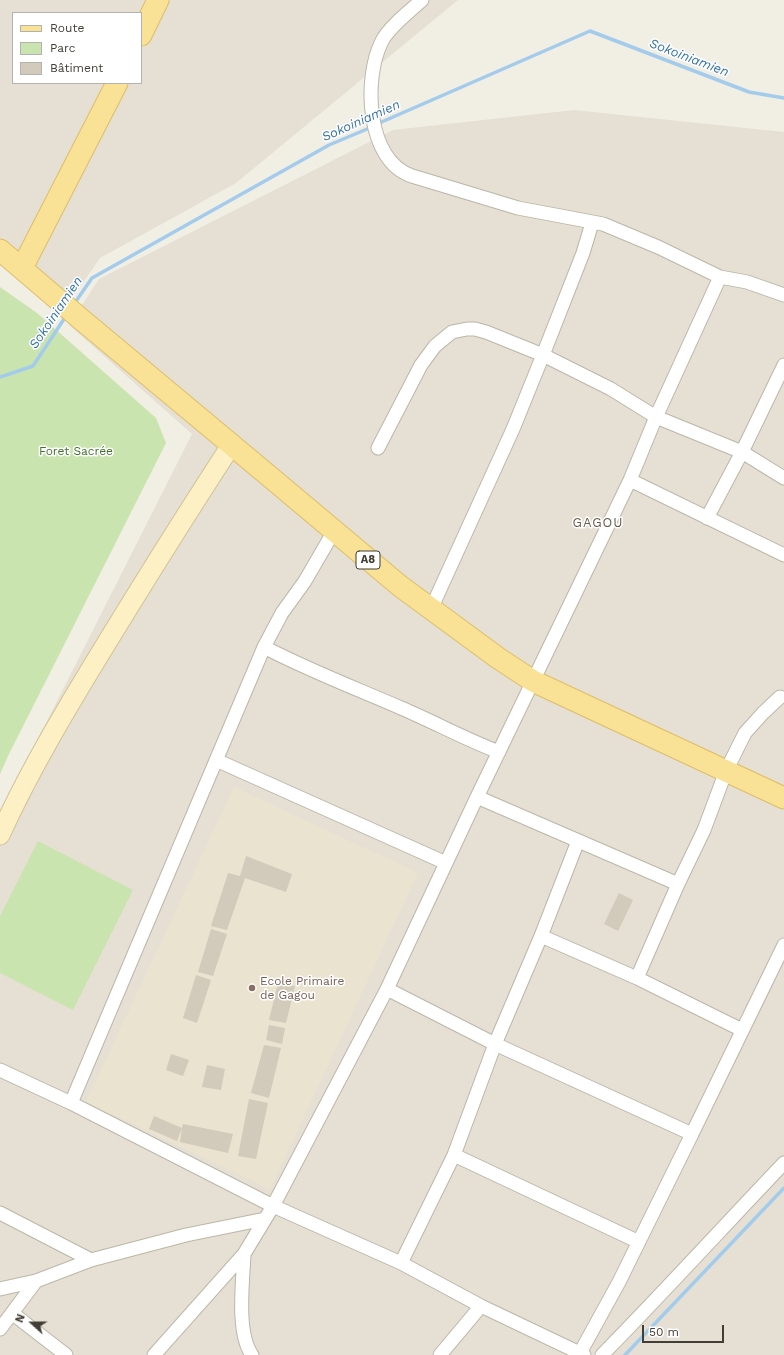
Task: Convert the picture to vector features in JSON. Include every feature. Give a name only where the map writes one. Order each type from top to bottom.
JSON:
[{"type":"main road","points":[[142,33],[158,0]]},
{"type":"main road","points":[[22,268],[116,84]]},
{"type":"main road","name":"A8","points":[[0,250],[400,586],[498,658],[533,680],[784,798]]},
{"type":"street","points":[[422,0],[398,22],[382,40],[372,68],[374,123],[378,141],[392,165],[400,171],[412,176],[518,208],[610,226],[720,277],[747,282],[784,294]]},
{"type":"street","points":[[430,609],[513,429],[583,254],[592,223]]},
{"type":"street","points":[[154,1355],[244,1254],[273,1206],[387,989],[477,796],[630,480],[656,417],[720,277]]},
{"type":"street","points":[[378,448],[429,352],[452,332],[475,329],[486,332],[543,356],[611,389],[656,417],[742,452],[784,478]]},
{"type":"street","points":[[707,518],[742,452],[784,365]]},
{"type":"street","points":[[0,835],[24,786],[77,692],[232,444]]},
{"type":"street","points":[[630,480],[784,555]]},
{"type":"street","points":[[71,1103],[264,647],[282,613],[305,581],[334,531]]},
{"type":"street","points":[[264,647],[314,671],[429,720],[465,739],[499,752]]},
{"type":"street","points":[[637,978],[678,884],[704,830],[726,771],[745,733],[763,712],[780,697]]},
{"type":"street","points":[[216,760],[446,863]]},
{"type":"street","points":[[477,796],[678,884]]},
{"type":"street","points":[[401,1262],[454,1155],[495,1044],[541,936],[578,841]]},
{"type":"street","points":[[541,936],[637,978],[742,1030]]},
{"type":"street","points":[[0,1070],[71,1103],[273,1206],[401,1262],[481,1306],[582,1354],[639,1242],[784,945]]},
{"type":"street","points":[[387,989],[495,1044],[692,1134]]},
{"type":"street","points":[[454,1155],[639,1242]]},
{"type":"street","points":[[602,1355],[784,1163]]},
{"type":"street","points":[[0,1213],[91,1260]]},
{"type":"street","points":[[0,1289],[36,1281],[91,1260],[186,1235],[264,1219]]},
{"type":"street","points":[[244,1254],[242,1324],[248,1350],[252,1355]]},
{"type":"street","points":[[0,1329],[36,1281]]},
{"type":"street","points":[[440,1355],[481,1306]]},
{"type":"street","points":[[12,1313],[66,1355]]},
{"type":"shaded area","points":[[0,0],[458,0],[236,183],[100,258],[71,300],[0,241]]},
{"type":"shaded area","points":[[574,110],[784,132],[784,1355],[0,1355],[0,814],[192,434],[69,325],[99,279],[393,130]]},
{"type":"shaded area","name":"Ecole Primaire de Gagou","points":[[234,787],[418,873],[270,1189],[86,1102]]},
{"type":"green space","name":"Foret Sacrée","points":[[0,287],[37,313],[156,418],[166,443],[0,774]]},
{"type":"green space","points":[[38,841],[133,890],[73,1010],[0,973],[0,916]]},
{"type":"building","points":[[246,856],[292,874],[286,892],[245,878],[227,930],[211,926],[228,873],[240,876]]},
{"type":"building","points":[[619,893],[633,900],[618,931],[604,924]]},
{"type":"building","points":[[211,929],[227,934],[213,976],[198,972]]},
{"type":"building","points":[[196,975],[211,980],[197,1023],[183,1018]]},
{"type":"building","name":"Ecole Primaire de Gagou","points":[[278,983],[295,986],[286,1023],[269,1020]]},
{"type":"building","name":"Ecole Primaire de Gagou","points":[[269,1025],[285,1028],[282,1044],[266,1040]]},
{"type":"building","points":[[264,1045],[281,1048],[269,1098],[251,1093]]},
{"type":"building","points":[[171,1054],[189,1060],[183,1076],[166,1070]]},
{"type":"building","points":[[207,1065],[225,1069],[221,1090],[202,1087]]},
{"type":"building","points":[[249,1099],[268,1103],[256,1159],[238,1156]]},
{"type":"building","points":[[154,1116],[182,1128],[177,1141],[149,1129]]},
{"type":"building","points":[[183,1124],[233,1134],[228,1153],[180,1142]]},
{"type":"waterway","name":"Sokoiniamien","points":[[377,124],[590,31],[749,92],[784,98]]},
{"type":"waterway","name":"Sokoiniamien","points":[[74,304],[92,278],[329,145],[372,127]]},
{"type":"waterway","name":"Sokoiniamien","points":[[0,377],[33,366],[66,316]]},
{"type":"waterway","points":[[625,1355],[784,1188]]},
{"type":"place","name":"Ecole Primaire de Gagou","points":[[252,988]]},
{"type":"district","name":"GAGOU","points":[[598,523]]}]
